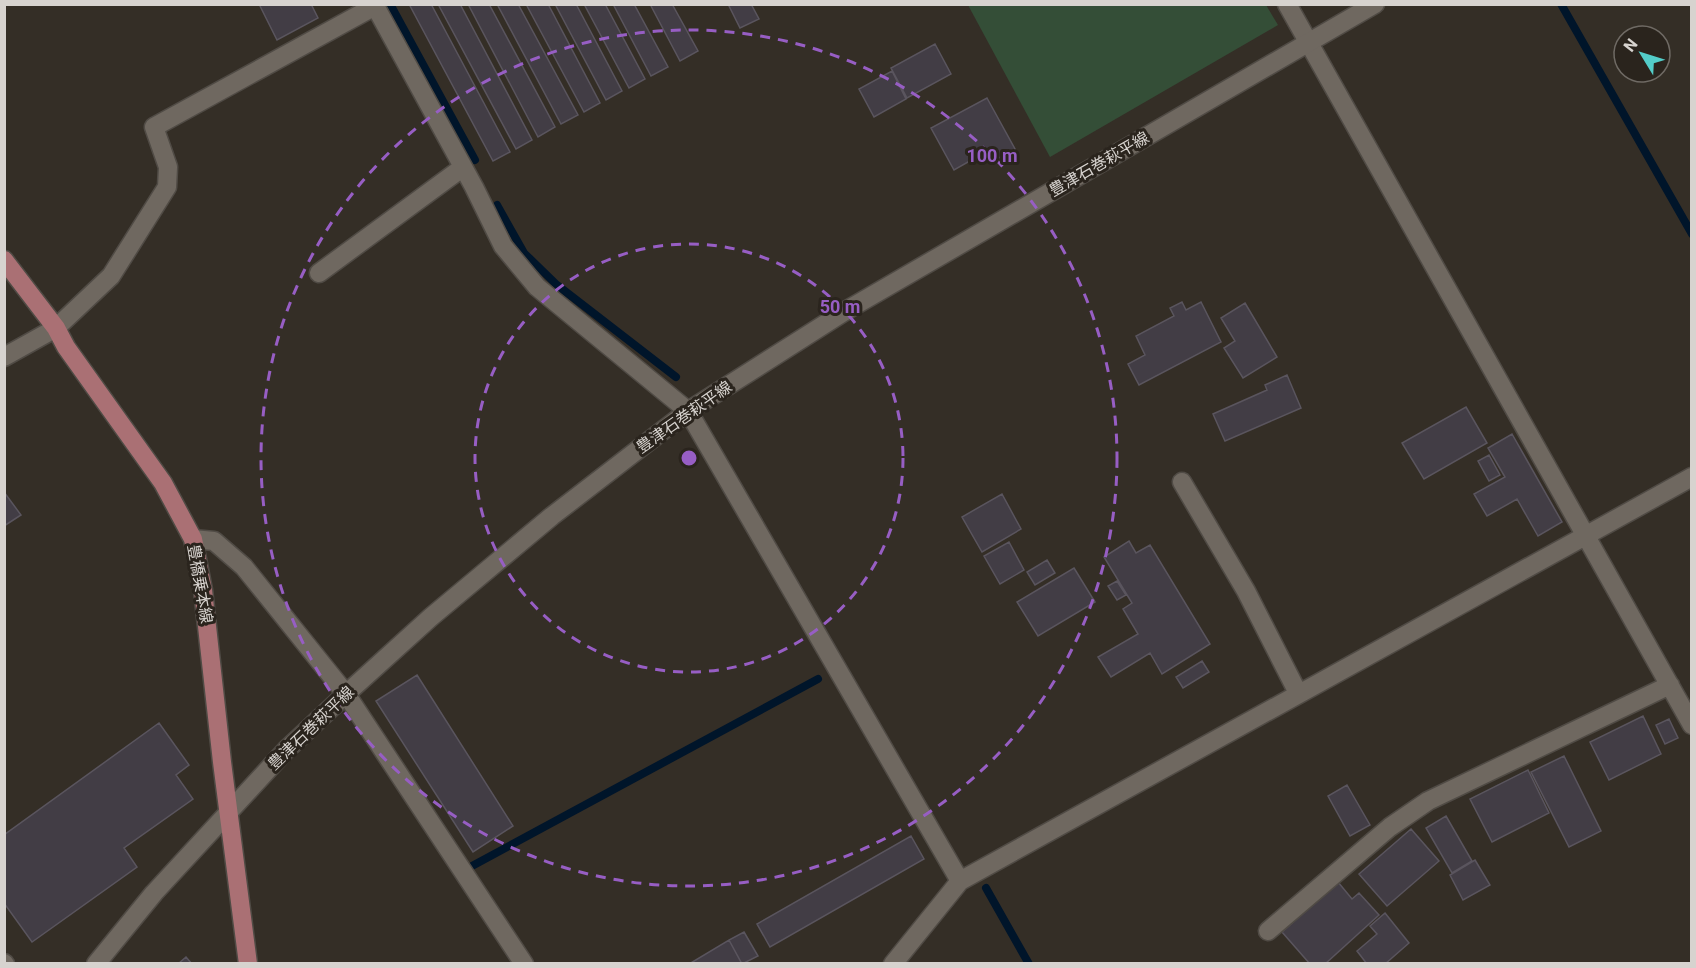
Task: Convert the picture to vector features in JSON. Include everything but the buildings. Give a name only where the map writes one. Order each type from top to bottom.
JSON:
[{"type":"main road","name":"豊橋乗本線","points":[[4,260],[56,328],[66,347],[163,483],[193,539],[203,590],[248,963]]},
{"type":"street","points":[[1287,4],[1692,725]]},
{"type":"street","name":"豊津石巻萩平線","points":[[96,963],[154,893],[286,750],[346,694],[431,617],[552,516],[688,411],[858,304],[1375,4]]},
{"type":"street","points":[[4,357],[56,328],[111,276],[167,187],[168,167],[154,127],[374,5],[503,246],[537,287],[688,411],[960,881]]},
{"type":"street","points":[[319,273],[462,168]]},
{"type":"street","points":[[893,963],[960,881],[1692,477]]},
{"type":"street","points":[[1182,482],[1246,591],[1298,693]]},
{"type":"street","points":[[193,539],[214,541],[244,567],[346,694],[524,963]]},
{"type":"street","points":[[1268,932],[1390,827],[1428,801],[1670,686]]},
{"type":"green space","points":[[968,5],[1266,5],[1278,25],[1050,157]]},
{"type":"waterway","points":[[390,4],[475,160]]},
{"type":"waterway","points":[[1561,4],[1692,234]]},
{"type":"waterway","points":[[497,205],[524,253],[557,285],[676,377]]},
{"type":"waterway","points":[[472,866],[818,679]]},
{"type":"waterway","points":[[986,888],[1029,964]]}]
